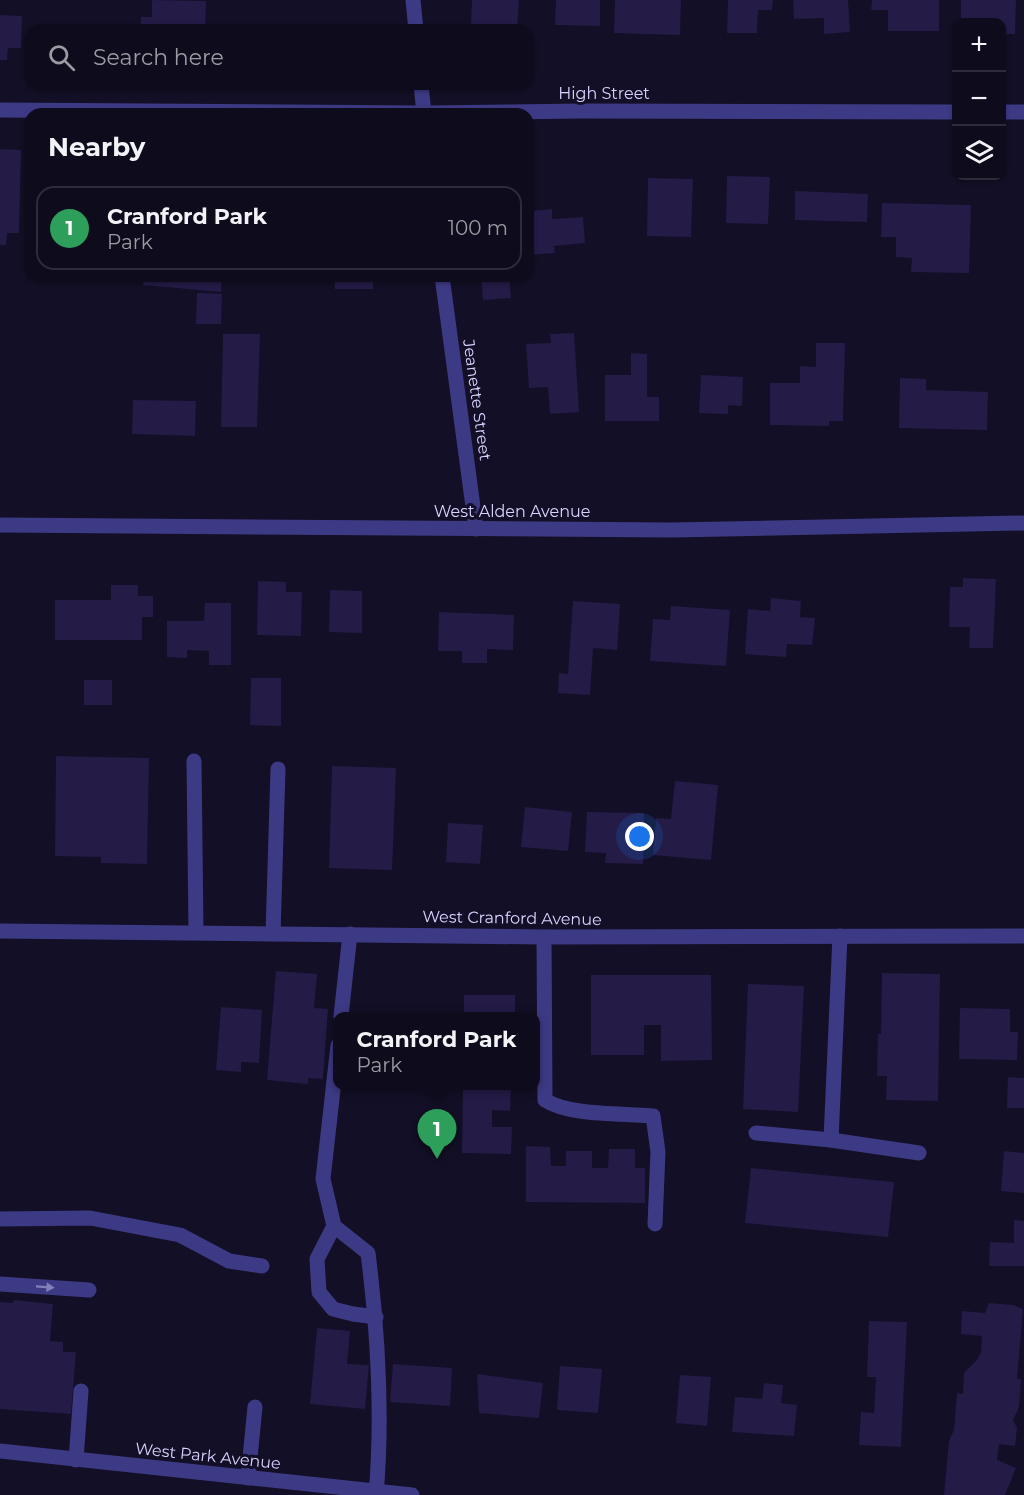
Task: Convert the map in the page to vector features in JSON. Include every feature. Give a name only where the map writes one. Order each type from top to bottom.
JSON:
[{"type":"street","points":[[413,0],[415,24]]},
{"type":"street","points":[[422,90],[423,108]]},
{"type":"street","name":"High Street","points":[[0,110],[24,110]]},
{"type":"street","name":"High Street","points":[[534,112],[952,112]]},
{"type":"street","points":[[1006,112],[1024,112]]},
{"type":"street","name":"Jeanette Street","points":[[443,282],[476,529]]},
{"type":"street","name":"West Alden Avenue","points":[[0,525],[672,530],[1024,523]]},
{"type":"street","points":[[194,761],[196,932]]},
{"type":"street","points":[[273,934],[278,769]]},
{"type":"street","name":"West Cranford Avenue","points":[[0,931],[544,937],[1024,936]]},
{"type":"street","points":[[342,1012],[350,934]]},
{"type":"street","points":[[831,1140],[840,936]]},
{"type":"street","points":[[544,937],[545,1100],[555,1107],[570,1110],[653,1116],[658,1152],[655,1224]]},
{"type":"street","points":[[333,1090],[323,1179],[334,1226],[368,1253],[376,1317],[378,1420],[376,1493]]},
{"type":"street","points":[[756,1133],[831,1140],[919,1153]]},
{"type":"street","points":[[0,1219],[90,1218],[180,1235],[229,1261],[262,1266]]},
{"type":"street","points":[[334,1226],[317,1259],[319,1292],[333,1309],[376,1317]]},
{"type":"street","points":[[0,1284],[89,1290]]},
{"type":"street","points":[[76,1460],[81,1391]]},
{"type":"street","points":[[248,1478],[255,1407]]},
{"type":"street","name":"West Park Avenue","points":[[0,1451],[376,1493],[412,1495]]},
{"type":"building","points":[[152,0],[206,1],[205,24],[141,24],[141,17],[152,17]]},
{"type":"building","points":[[472,0],[519,0],[517,24],[471,24]]},
{"type":"building","points":[[556,0],[600,0],[600,26],[555,25]]},
{"type":"building","points":[[615,0],[681,0],[680,35],[614,33]]},
{"type":"building","points":[[728,0],[773,0],[772,10],[758,10],[757,33],[727,33]]},
{"type":"building","points":[[793,0],[848,0],[850,32],[824,34],[824,18],[794,19]]},
{"type":"building","points":[[872,0],[939,0],[939,31],[888,31],[888,10],[871,10]]},
{"type":"building","points":[[961,0],[1016,0],[1015,34],[1006,34],[1006,18],[961,18]]},
{"type":"building","points":[[0,15],[22,16],[21,48],[8,48],[7,60],[0,60]]},
{"type":"building","points":[[0,149],[21,150],[19,233],[7,233],[6,245],[0,245]]},
{"type":"building","points":[[727,176],[770,177],[768,224],[726,223]]},
{"type":"building","points":[[648,178],[693,179],[691,237],[647,236]]},
{"type":"building","points":[[795,191],[868,194],[867,222],[795,220]]},
{"type":"building","points":[[882,203],[971,205],[969,273],[911,272],[912,258],[896,257],[896,237],[881,237]]},
{"type":"building","points":[[552,209],[552,219],[583,217],[585,243],[554,246],[555,253],[534,255],[534,211]]},
{"type":"building","points":[[143,282],[222,282],[221,292],[143,285]]},
{"type":"building","points":[[335,282],[373,282],[373,289],[335,289]]},
{"type":"building","points":[[482,282],[510,282],[511,298],[483,300]]},
{"type":"building","points":[[197,293],[222,294],[221,324],[196,324]]},
{"type":"building","points":[[574,333],[579,412],[550,414],[548,387],[529,388],[526,344],[551,343],[550,334]]},
{"type":"building","points":[[223,334],[260,334],[257,427],[221,427]]},
{"type":"building","points":[[816,343],[845,343],[843,421],[829,421],[829,426],[770,425],[770,383],[800,383],[800,366],[816,367]]},
{"type":"building","points":[[631,353],[647,354],[647,397],[659,397],[659,421],[605,421],[605,375],[631,375]]},
{"type":"building","points":[[701,375],[743,377],[742,406],[728,405],[728,414],[699,413]]},
{"type":"building","points":[[900,378],[926,379],[926,390],[988,392],[987,430],[899,428]]},
{"type":"building","points":[[133,400],[196,401],[195,436],[132,434]]},
{"type":"building","points":[[963,578],[996,579],[993,648],[969,648],[970,627],[949,627],[950,587],[963,587]]},
{"type":"building","points":[[258,581],[286,582],[286,592],[302,592],[301,636],[257,635]]},
{"type":"building","points":[[111,585],[138,585],[138,596],[153,596],[153,617],[142,617],[142,640],[55,640],[55,600],[111,600]]},
{"type":"building","points":[[330,590],[362,591],[362,633],[329,632]]},
{"type":"building","points":[[771,598],[801,601],[800,617],[815,618],[812,645],[787,644],[786,657],[745,654],[748,609],[770,611]]},
{"type":"building","points":[[573,601],[620,604],[617,650],[593,648],[590,695],[558,693],[559,673],[568,674]]},
{"type":"building","points":[[205,603],[231,603],[231,665],[209,665],[209,651],[187,650],[187,658],[167,657],[167,621],[204,621]]},
{"type":"building","points":[[671,606],[730,610],[726,666],[650,661],[653,619],[670,620]]},
{"type":"building","points":[[439,612],[514,615],[513,650],[487,649],[487,663],[462,663],[462,651],[438,651]]},
{"type":"building","points":[[251,678],[281,678],[281,726],[250,725]]},
{"type":"building","points":[[84,680],[112,680],[112,705],[84,705]]},
{"type":"building","points":[[56,756],[149,758],[147,864],[101,863],[101,857],[55,856]]},
{"type":"building","points":[[332,766],[396,768],[392,870],[329,868]]},
{"type":"building","points":[[675,781],[718,785],[711,860],[653,855],[656,818],[671,819]]},
{"type":"building","points":[[525,807],[572,812],[568,851],[521,847]]},
{"type":"building","points":[[587,812],[644,813],[643,864],[605,863],[606,853],[585,852]]},
{"type":"building","points":[[448,823],[483,825],[480,864],[446,862]]},
{"type":"building","points":[[276,971],[317,974],[314,1008],[328,1009],[323,1079],[308,1078],[308,1084],[267,1080]]},
{"type":"building","points":[[882,973],[940,974],[938,1101],[886,1100],[887,1076],[877,1076],[878,1034],[881,1034]]},
{"type":"building","points":[[591,975],[711,975],[712,1060],[661,1061],[661,1025],[644,1025],[644,1055],[591,1055]]},
{"type":"building","points":[[748,984],[804,986],[798,1112],[743,1109]]},
{"type":"building","points":[[464,995],[515,995],[515,1012],[464,1012]]},
{"type":"building","points":[[221,1007],[262,1010],[259,1063],[241,1062],[241,1072],[216,1070]]},
{"type":"building","points":[[960,1008],[1010,1009],[1010,1032],[1018,1032],[1017,1060],[959,1059]]},
{"type":"building","points":[[1008,1077],[1024,1078],[1024,1108],[1007,1108]]},
{"type":"building","points":[[463,1090],[511,1090],[510,1111],[492,1110],[492,1127],[512,1127],[511,1154],[462,1153]]},
{"type":"building","points":[[526,1146],[550,1147],[551,1166],[566,1166],[566,1151],[592,1151],[592,1168],[608,1168],[609,1149],[635,1149],[635,1168],[645,1168],[645,1203],[526,1202]]},
{"type":"building","points":[[1004,1151],[1024,1153],[1024,1193],[1001,1191]]},
{"type":"building","points":[[751,1168],[894,1182],[888,1237],[745,1223]]},
{"type":"building","points":[[1014,1220],[1024,1221],[1024,1266],[989,1266],[990,1242],[1014,1243]]},
{"type":"building","points":[[14,1300],[53,1304],[50,1341],[63,1342],[63,1352],[76,1352],[71,1414],[0,1409],[0,1302],[13,1303]]},
{"type":"building","points":[[989,1303],[1013,1305],[1023,1309],[1017,1379],[1021,1379],[1019,1407],[1013,1420],[1017,1428],[1015,1446],[999,1444],[997,1460],[1016,1468],[1005,1495],[944,1495],[949,1441],[954,1430],[957,1393],[963,1394],[964,1373],[977,1360],[981,1352],[982,1336],[961,1334],[962,1311],[985,1313]]},
{"type":"building","points":[[869,1321],[907,1322],[901,1447],[859,1445],[861,1412],[874,1413],[876,1377],[867,1377]]},
{"type":"building","points":[[317,1328],[350,1331],[347,1364],[369,1365],[365,1409],[310,1404]]},
{"type":"building","points":[[393,1364],[452,1368],[450,1406],[390,1402]]},
{"type":"building","points":[[560,1366],[602,1369],[598,1413],[557,1410]]},
{"type":"building","points":[[477,1374],[543,1383],[539,1418],[479,1413]]},
{"type":"building","points":[[680,1375],[711,1377],[707,1426],[676,1423]]},
{"type":"building","points":[[764,1383],[783,1385],[781,1403],[797,1405],[794,1436],[732,1432],[735,1397],[762,1399]]},
{"type":"place","name":"Cranford Park","points":[[437,1159]]}]
